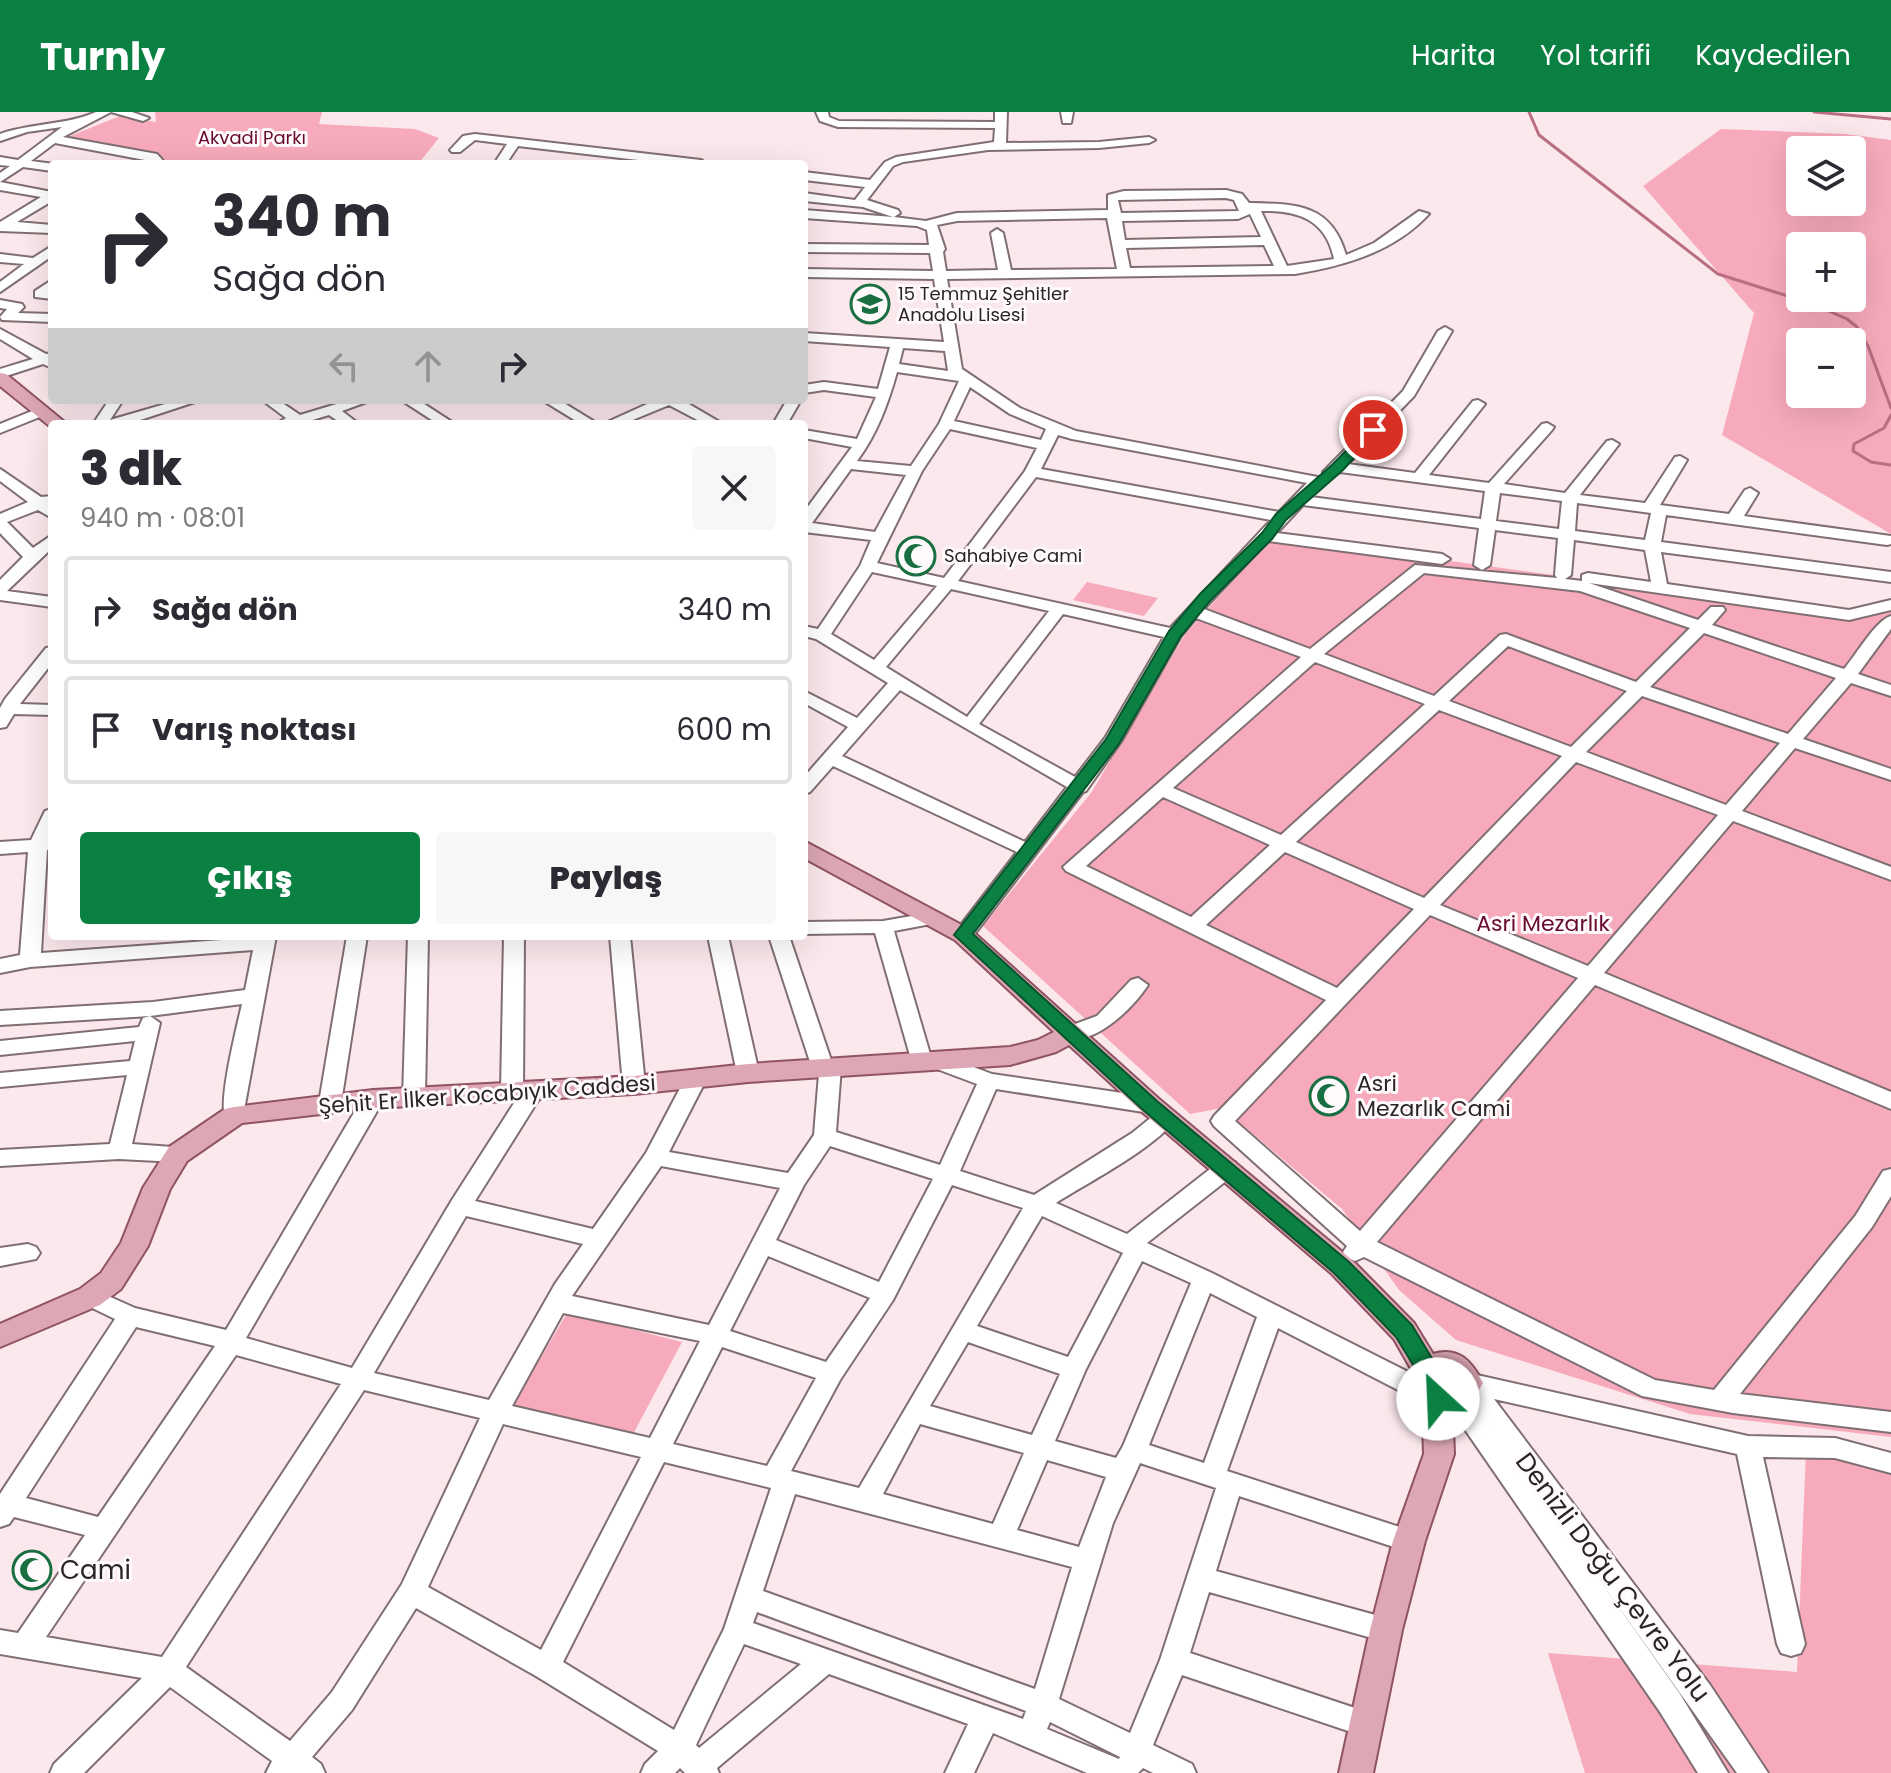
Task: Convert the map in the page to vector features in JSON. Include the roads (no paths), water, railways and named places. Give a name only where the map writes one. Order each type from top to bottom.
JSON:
[{"type":"main road","points":[[1,379],[53,420]]},
{"type":"main road","points":[[808,850],[963,935],[1158,1111],[1342,1267],[1404,1331],[1446,1383],[1439,1454],[1409,1541],[1386,1630],[1356,1773]]},
{"type":"main road","name":"Şehit Er İlker Kocabıyık Caddesi","points":[[0,1336],[90,1297],[111,1281],[134,1246],[157,1188],[178,1154],[234,1116],[373,1099],[634,1085],[748,1073],[1010,1056],[1047,1046],[1071,1033]]},
{"type":"street","points":[[0,179],[53,139],[105,112]]},
{"type":"street","points":[[117,112],[143,118]]},
{"type":"street","points":[[822,112],[821,116],[830,123],[848,124],[910,124],[1001,118],[1000,144],[894,161],[861,197],[861,204]]},
{"type":"street","points":[[848,124],[887,112]]},
{"type":"street","points":[[910,124],[947,112]]},
{"type":"street","points":[[0,138],[49,125],[81,122]]},
{"type":"street","points":[[456,150],[467,138],[475,137],[666,160]]},
{"type":"street","points":[[53,139],[153,156],[156,160]]},
{"type":"street","points":[[989,147],[1099,145],[1149,140]]},
{"type":"street","points":[[506,160],[514,142]]},
{"type":"street","points":[[566,160],[577,150]]},
{"type":"street","points":[[112,160],[127,152]]},
{"type":"street","points":[[0,161],[48,166]]},
{"type":"street","points":[[808,176],[872,184]]},
{"type":"street","points":[[0,186],[48,195]]},
{"type":"street","points":[[1124,273],[1112,198],[1124,195],[1226,194],[1238,197],[1249,207],[1282,270]]},
{"type":"street","points":[[808,197],[861,204],[933,228],[939,249],[955,371],[1015,411],[1054,429],[1318,481]]},
{"type":"street","points":[[2,226],[48,198]]},
{"type":"street","points":[[808,214],[925,224],[957,217],[1238,215],[1245,213],[1249,207]]},
{"type":"street","points":[[1249,207],[1301,208],[1312,212],[1322,220],[1340,250],[1341,262]]},
{"type":"street","points":[[808,273],[941,275],[1282,270],[1341,262],[1369,253],[1423,214]]},
{"type":"street","points":[[2,226],[48,229]]},
{"type":"street","points":[[997,233],[1005,274]]},
{"type":"street","points":[[1119,244],[1268,241]]},
{"type":"street","points":[[808,248],[939,249]]},
{"type":"street","points":[[0,288],[48,253]]},
{"type":"street","points":[[4,261],[38,262]]},
{"type":"street","points":[[6,312],[46,295]]},
{"type":"street","points":[[6,312],[48,319]]},
{"type":"street","points":[[963,935],[1080,787],[1113,740],[1174,634],[1267,536],[1281,517],[1318,481],[1338,467],[1409,393],[1445,331]]},
{"type":"street","points":[[0,333],[48,359]]},
{"type":"street","points":[[808,339],[951,347]]},
{"type":"street","points":[[808,519],[862,444],[883,394],[898,343]]},
{"type":"street","points":[[1,379],[48,361]]},
{"type":"street","points":[[890,367],[963,379]]},
{"type":"street","points":[[822,635],[868,566],[915,471],[946,424],[963,379]]},
{"type":"street","points":[[808,388],[824,386],[883,394]]},
{"type":"street","points":[[126,420],[180,404]]},
{"type":"street","points":[[273,404],[290,420]]},
{"type":"street","points":[[298,420],[351,404]]},
{"type":"street","points":[[415,404],[441,420]]},
{"type":"street","points":[[556,404],[584,420]]},
{"type":"street","points":[[620,420],[660,404]]},
{"type":"street","points":[[678,404],[708,420]]},
{"type":"street","points":[[1418,479],[1478,404]]},
{"type":"street","points":[[331,410],[346,420]]},
{"type":"street","points":[[0,429],[42,411]]},
{"type":"street","points":[[946,424],[1047,446]]},
{"type":"street","points":[[1482,565],[1493,487],[1547,427]]},
{"type":"street","points":[[877,667],[948,583],[1032,472],[1054,429]]},
{"type":"street","points":[[808,435],[862,444]]},
{"type":"street","points":[[1563,575],[1570,497],[1612,444]]},
{"type":"street","points":[[1660,588],[1652,547],[1655,508],[1680,460]]},
{"type":"street","points":[[847,464],[915,471]]},
{"type":"street","points":[[1338,467],[1887,540]]},
{"type":"street","points":[[1032,472],[1281,517]]},
{"type":"street","points":[[0,474],[48,505]]},
{"type":"street","points":[[1735,518],[1750,493]]},
{"type":"street","points":[[1300,500],[1891,579]]},
{"type":"street","points":[[32,557],[0,521],[48,505]]},
{"type":"street","points":[[808,526],[880,537]]},
{"type":"street","points":[[1267,536],[1849,615],[1891,605]]},
{"type":"street","points":[[0,589],[48,543]]},
{"type":"street","points":[[868,566],[1174,634]]},
{"type":"street","points":[[1340,998],[1073,867],[1313,655],[1421,568],[1582,586],[1891,691]]},
{"type":"street","points":[[0,595],[48,601]]},
{"type":"street","points":[[969,726],[1058,610]]},
{"type":"street","points":[[1717,610],[1575,753],[1222,1121],[1361,1245],[1651,1389],[1720,1401],[1891,1422]]},
{"type":"street","points":[[1194,611],[1437,700],[1891,874]]},
{"type":"street","points":[[1342,1267],[1891,621]]},
{"type":"street","points":[[808,632],[822,635],[877,667],[896,684],[1080,787]]},
{"type":"street","points":[[1193,926],[1506,639],[1639,689],[1891,775]]},
{"type":"street","points":[[5,707],[48,657]]},
{"type":"street","points":[[808,781],[818,763],[859,726],[896,684]]},
{"type":"street","points":[[808,698],[859,726]]},
{"type":"street","points":[[5,707],[48,710]]},
{"type":"street","points":[[818,763],[1029,851]]},
{"type":"street","points":[[1160,789],[1427,907],[1891,1101]]},
{"type":"street","points":[[0,848],[45,845],[43,906],[30,960]]},
{"type":"street","points":[[808,928],[883,927],[929,919]]},
{"type":"street","points":[[866,1500],[914,1412],[1037,1204],[1140,1139],[1158,1111],[989,1081],[928,1061],[883,927]]},
{"type":"street","points":[[0,966],[30,960],[265,940],[237,1082],[234,1116]]},
{"type":"street","points":[[330,1103],[356,940]]},
{"type":"street","points":[[414,1097],[418,940]]},
{"type":"street","points":[[64,1773],[169,1670],[358,1379],[460,1206],[523,1091],[514,940]]},
{"type":"street","points":[[620,940],[634,1085]]},
{"type":"street","points":[[719,940],[748,1073]]},
{"type":"street","points":[[546,1667],[794,1182],[825,1136],[827,1068],[780,940]]},
{"type":"street","points":[[1071,1033],[1104,1021],[1138,985]]},
{"type":"street","points":[[0,1018],[153,1009],[253,996]]},
{"type":"street","points":[[119,1151],[153,1009]]},
{"type":"street","points":[[0,1048],[147,1033]]},
{"type":"street","points":[[0,1080],[139,1067]]},
{"type":"street","points":[[373,1099],[231,1343],[103,1529],[12,1643],[169,1670],[295,1768],[412,1592],[495,1413],[556,1302],[655,1157],[695,1080]]},
{"type":"street","points":[[695,1763],[749,1597],[780,1479],[831,1373],[885,1294],[947,1174],[989,1081]]},
{"type":"street","points":[[825,1136],[1037,1204],[1204,1279],[1271,1313],[1446,1383],[1748,1446],[1835,1448],[1891,1463]]},
{"type":"street","points":[[0,1158],[119,1151],[178,1154]]},
{"type":"street","points":[[655,1157],[794,1182]]},
{"type":"street","points":[[1000,1538],[1074,1369],[1133,1247],[1227,1168]]},
{"type":"street","points":[[1720,1401],[1864,1221],[1891,1177]]},
{"type":"street","points":[[460,1206],[599,1239]]},
{"type":"street","points":[[763,1244],[885,1294]]},
{"type":"street","points":[[0,1257],[28,1253]]},
{"type":"street","points":[[1030,1735],[1044,1705],[1086,1560],[1204,1279]]},
{"type":"street","points":[[90,1297],[130,1316],[358,1379],[866,1500],[1086,1560]]},
{"type":"street","points":[[556,1302],[714,1335],[831,1373]]},
{"type":"street","points":[[1132,1761],[1174,1660],[1201,1578],[1221,1479],[1271,1313]]},
{"type":"street","points":[[103,1529],[3,1510],[130,1316]]},
{"type":"street","points":[[963,1331],[1074,1369]]},
{"type":"street","name":"Denizli Doğu Çevre Yolu","points":[[1446,1383],[1670,1703],[1714,1773]]},
{"type":"street","name":"Denizli Doğu Çevre Yolu","points":[[1446,1383],[1700,1694],[1754,1773]]},
{"type":"street","points":[[914,1412],[1038,1448],[1127,1460],[1221,1479],[1409,1541]]},
{"type":"street","points":[[1748,1446],[1791,1644]]},
{"type":"street","points":[[1201,1578],[1386,1630]]},
{"type":"street","points":[[412,1592],[546,1667],[695,1763]]},
{"type":"street","points":[[749,1597],[1044,1705],[1132,1761],[1182,1773]]},
{"type":"street","points":[[737,1630],[986,1717],[1120,1773]]},
{"type":"street","points":[[1174,1660],[1366,1724]]},
{"type":"street","points":[[655,1773],[695,1763],[825,1661]]},
{"type":"street","points":[[959,1773],[986,1717]]},
{"type":"waterway","points":[[1529,112],[1539,135],[1718,274],[1813,304],[1847,319],[1857,327],[1868,346],[1891,408]]},
{"type":"waterway","points":[[1814,112],[1891,119]]},
{"type":"waterway","points":[[1891,415],[1884,428],[1854,444],[1853,451],[1871,462],[1891,465]]},
{"type":"place","name":"15 Temmuz Şehitler Anadolu Lisesi","points":[[870,304]]},
{"type":"place","name":"Sahabiye Cami","points":[[916,556]]},
{"type":"place","name":"Asri Mezarlık Cami","points":[[1329,1096]]},
{"type":"place","name":"Cami","points":[[32,1570]]},
{"type":"park label","name":"Akvadi Parkı","points":[[252,138]]},
{"type":"park label","name":"Asri Mezarlık","points":[[1543,923]]}]
